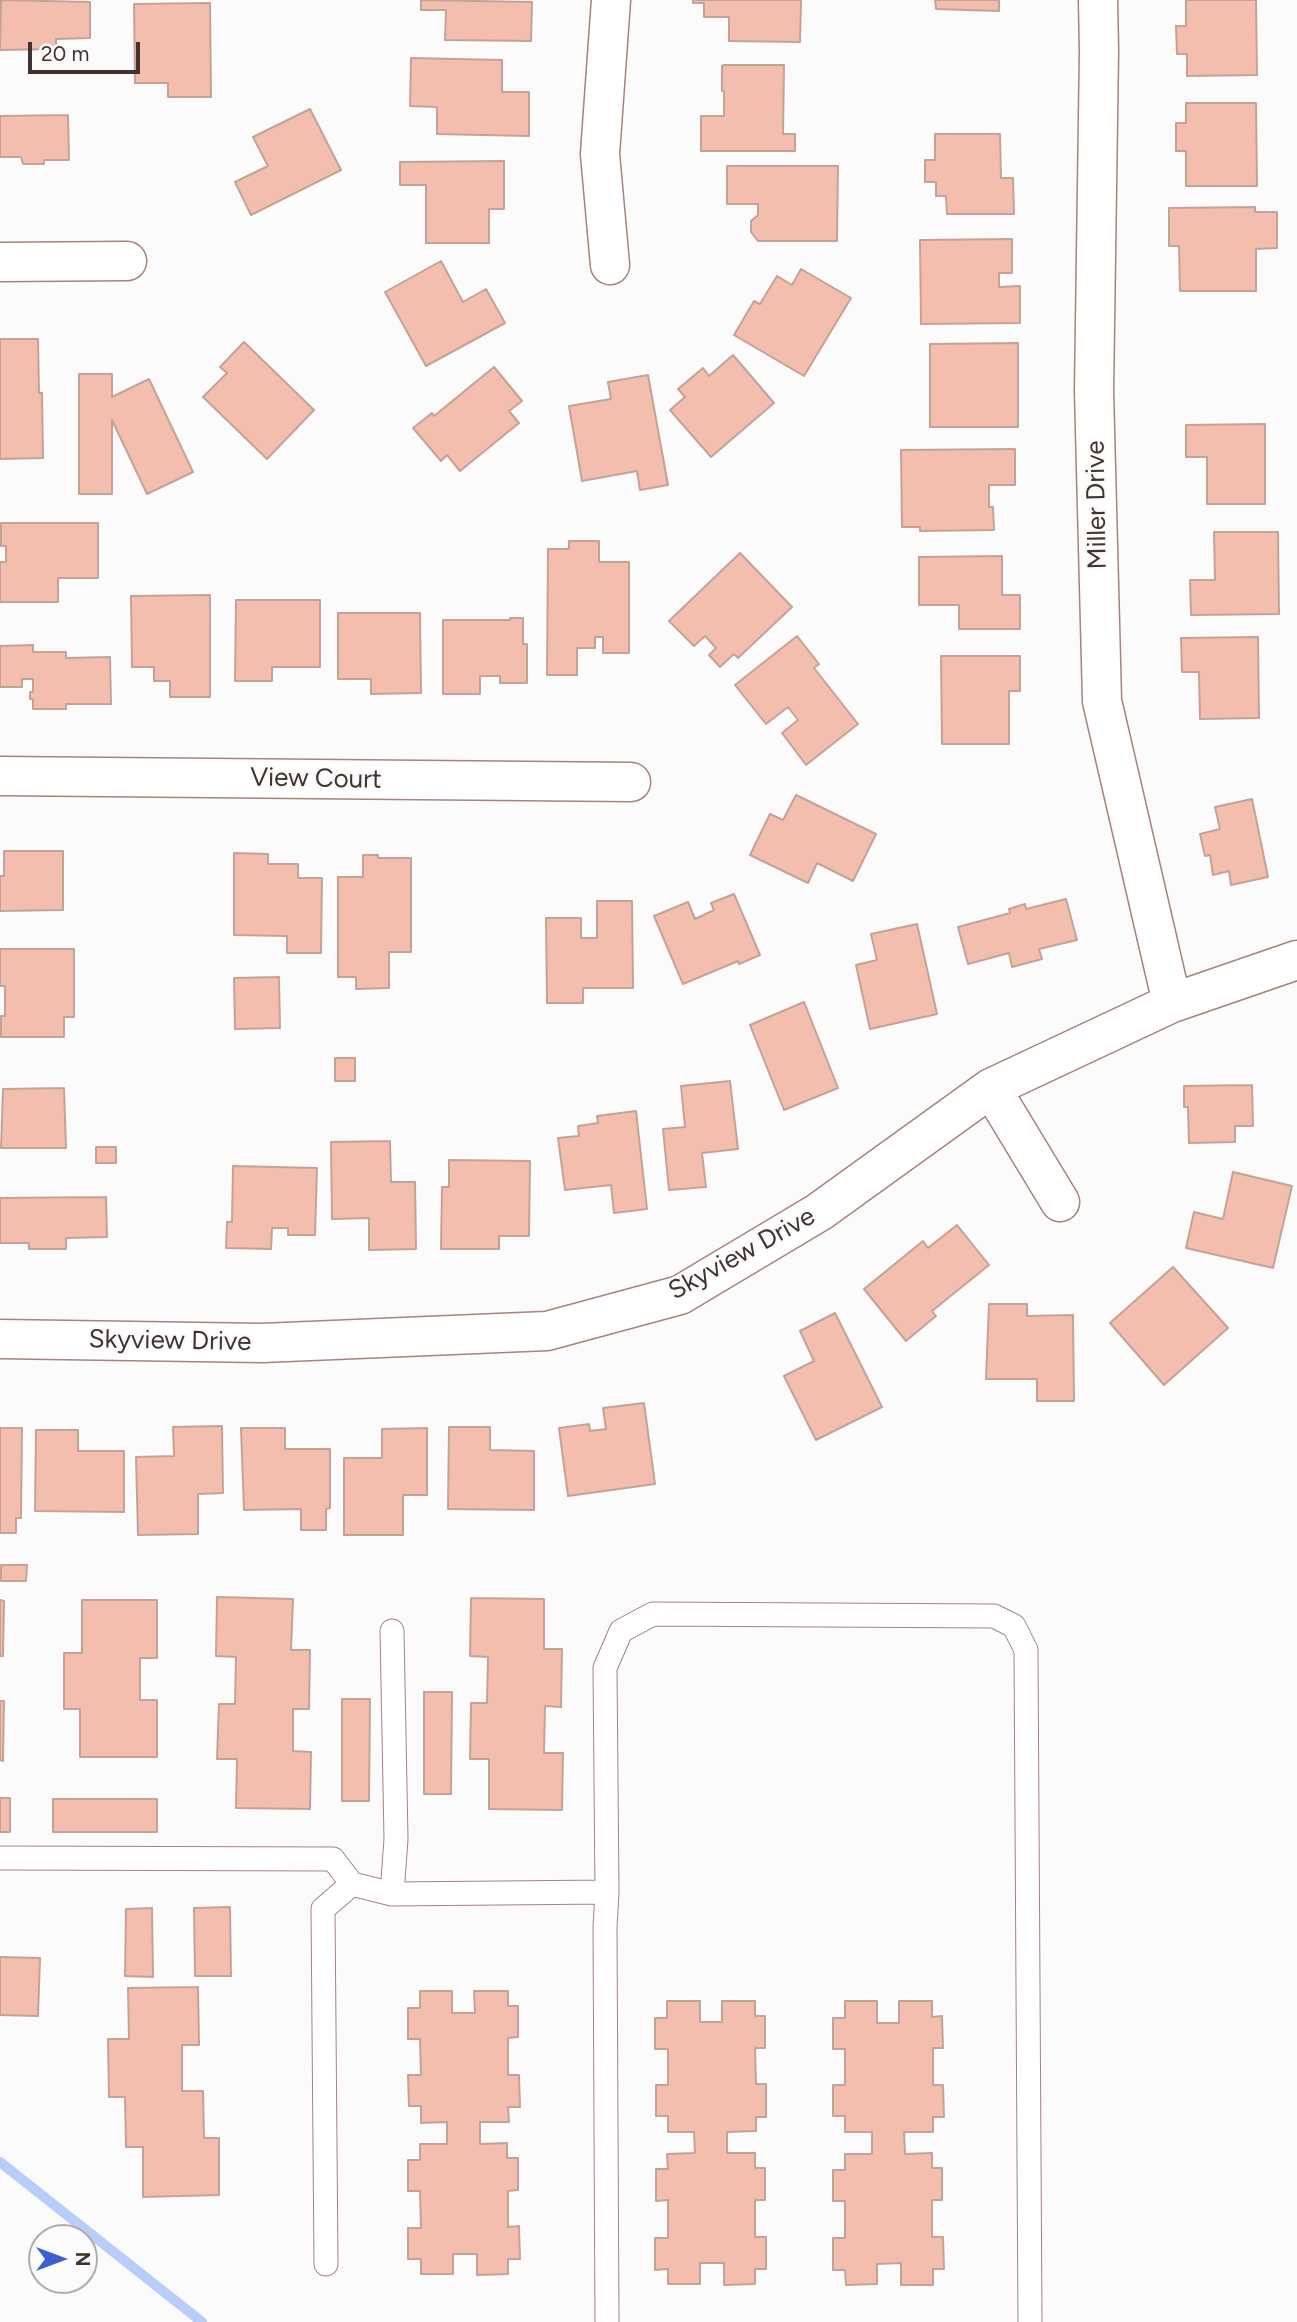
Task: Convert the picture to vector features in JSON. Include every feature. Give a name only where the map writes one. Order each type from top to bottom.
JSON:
[{"type":"street","points":[[610,265],[600,154],[611,0]]},
{"type":"street","name":"Miller Drive","points":[[1098,0],[1094,391],[1102,701],[1172,1003]]},
{"type":"street","points":[[0,262],[127,261]]},
{"type":"street","name":"View Court","points":[[0,776],[631,782]]},
{"type":"street","name":"Skyview Drive","points":[[0,1339],[262,1343],[547,1331],[680,1295],[819,1212],[991,1088],[1172,1003],[1297,960]]},
{"type":"street","points":[[991,1088],[1060,1202]]},
{"type":"lane","points":[[607,2322],[605,1668],[621,1631],[653,1614],[967,1615],[994,1616],[1014,1626],[1026,1650],[1030,2322]]},
{"type":"lane","points":[[393,1631],[396,1839],[393,1894]]},
{"type":"lane","points":[[0,1858],[333,1859],[352,1884],[393,1894],[607,1892]]},
{"type":"lane","points":[[326,2264],[323,1909],[352,1884]]},
{"type":"building","points":[[1,0],[90,2],[90,38],[56,39],[56,49],[0,50]]},
{"type":"building","points":[[421,0],[532,2],[531,41],[445,40],[446,10],[421,10]]},
{"type":"building","points":[[693,0],[801,0],[800,42],[729,41],[729,17],[704,17],[704,3],[693,3]]},
{"type":"building","points":[[935,0],[999,0],[999,11],[936,9]]},
{"type":"building","points":[[1186,0],[1256,0],[1257,75],[1187,76],[1187,54],[1177,54],[1176,26],[1186,26]]},
{"type":"building","points":[[210,3],[211,97],[168,97],[168,83],[135,83],[134,4]]},
{"type":"building","points":[[411,58],[502,60],[502,92],[529,92],[529,136],[437,134],[437,107],[410,106]]},
{"type":"building","points":[[724,65],[784,65],[783,134],[795,134],[795,151],[701,151],[701,116],[724,116]]},
{"type":"building","points":[[1186,103],[1256,103],[1257,186],[1186,186],[1186,151],[1176,151],[1176,123],[1186,123]]},
{"type":"building","points":[[310,109],[341,170],[251,215],[235,182],[268,166],[253,137]]},
{"type":"building","points":[[68,115],[69,160],[44,160],[44,164],[23,164],[21,157],[0,157],[0,116]]},
{"type":"building","points":[[935,134],[1000,134],[1001,178],[1013,178],[1014,214],[947,214],[946,196],[936,196],[936,182],[925,182],[925,160],[935,160]]},
{"type":"building","points":[[504,161],[504,209],[489,209],[489,243],[426,243],[426,185],[400,185],[400,162]]},
{"type":"building","points":[[727,166],[838,166],[837,241],[758,241],[751,232],[751,221],[758,215],[758,204],[727,204]]},
{"type":"building","points":[[1255,207],[1255,212],[1277,212],[1277,248],[1256,249],[1256,291],[1180,291],[1179,246],[1169,246],[1169,208]]},
{"type":"building","points":[[1012,239],[1012,273],[999,273],[999,287],[1020,286],[1020,323],[921,324],[920,240]]},
{"type":"building","points":[[441,261],[463,302],[486,289],[505,323],[426,366],[385,292]]},
{"type":"building","points":[[801,269],[851,298],[804,376],[734,335],[754,301],[760,304],[777,276],[792,285]]},
{"type":"building","points":[[0,339],[38,339],[43,458],[0,459]]},
{"type":"building","points":[[244,342],[314,410],[267,459],[203,397],[227,373],[220,367]]},
{"type":"building","points":[[1018,343],[1018,427],[930,427],[930,344]]},
{"type":"building","points":[[733,355],[774,403],[711,457],[670,410],[685,397],[678,389],[703,368],[709,376]]},
{"type":"building","points":[[494,367],[522,401],[509,411],[519,423],[460,471],[447,455],[441,461],[413,428],[432,413],[434,416]]},
{"type":"building","points":[[79,374],[112,374],[112,397],[149,379],[193,472],[147,494],[112,420],[112,494],[79,494]]},
{"type":"building","points":[[648,375],[668,485],[640,490],[637,471],[582,481],[569,406],[611,399],[608,382]]},
{"type":"building","points":[[1265,424],[1265,504],[1207,504],[1207,457],[1186,457],[1186,425]]},
{"type":"building","points":[[1015,449],[1015,485],[989,485],[989,507],[993,507],[994,530],[920,531],[920,527],[902,527],[901,450]]},
{"type":"building","points":[[1,523],[98,523],[98,578],[58,578],[58,602],[0,602],[0,562],[6,562],[6,546],[1,546]]},
{"type":"building","points":[[1214,532],[1278,532],[1279,614],[1191,615],[1190,580],[1215,580]]},
{"type":"building","points":[[569,541],[599,541],[599,562],[629,562],[629,653],[603,653],[603,637],[595,637],[595,648],[577,648],[577,675],[547,675],[548,549],[569,549]]},
{"type":"building","points":[[740,553],[792,607],[738,658],[734,654],[720,667],[709,655],[716,648],[705,636],[694,646],[669,621]]},
{"type":"building","points":[[1002,556],[1002,595],[1020,595],[1020,629],[959,629],[959,605],[919,605],[919,557]]},
{"type":"building","points":[[210,595],[210,697],[170,697],[170,681],[154,681],[154,667],[132,667],[131,596]]},
{"type":"building","points":[[236,600],[320,600],[320,667],[272,667],[272,681],[235,681]]},
{"type":"building","points":[[338,613],[420,613],[421,693],[371,694],[371,679],[338,679]]},
{"type":"building","points":[[523,618],[523,644],[527,644],[527,683],[500,683],[500,676],[480,676],[480,694],[443,694],[443,620]]},
{"type":"building","points":[[797,636],[819,664],[814,668],[858,724],[806,765],[782,733],[798,720],[788,707],[766,724],[735,685]]},
{"type":"building","points":[[1258,637],[1259,718],[1200,719],[1199,672],[1182,672],[1181,638]]},
{"type":"building","points":[[33,645],[33,652],[66,652],[66,658],[110,657],[111,704],[66,704],[66,709],[33,709],[30,692],[33,692],[33,679],[22,679],[22,687],[0,687],[0,646]]},
{"type":"building","points":[[941,656],[1020,656],[1020,691],[1009,691],[1009,744],[942,744]]},
{"type":"building","points":[[796,795],[876,834],[853,881],[817,863],[808,883],[750,855],[770,814],[783,820]]},
{"type":"building","points":[[1252,799],[1268,877],[1231,885],[1229,871],[1213,875],[1210,855],[1205,856],[1200,834],[1220,829],[1215,807]]},
{"type":"building","points":[[4,851],[63,851],[63,910],[0,911],[0,876],[4,876]]},
{"type":"building","points":[[234,853],[268,854],[268,864],[298,864],[298,878],[322,878],[321,953],[287,953],[287,936],[234,935]]},
{"type":"building","points":[[363,855],[411,858],[411,952],[389,952],[389,988],[356,989],[356,977],[338,977],[338,877],[363,877]]},
{"type":"building","points":[[734,894],[760,955],[739,964],[738,961],[683,984],[654,916],[688,902],[695,919],[714,910],[711,903]]},
{"type":"building","points":[[1066,899],[1077,940],[1039,949],[1042,959],[1012,967],[1009,953],[968,964],[958,927],[1010,913],[1009,909],[1025,904],[1026,909]]},
{"type":"building","points":[[597,901],[632,901],[633,988],[583,988],[583,1003],[547,1003],[546,918],[581,918],[581,938],[597,938]]},
{"type":"building","points":[[917,924],[937,1014],[870,1029],[856,965],[877,960],[871,934]]},
{"type":"building","points":[[0,949],[74,949],[74,1017],[64,1017],[64,1037],[1,1037],[1,1016],[5,1016],[5,986],[0,986]]},
{"type":"building","points":[[279,977],[280,1028],[235,1029],[234,978]]},
{"type":"building","points":[[804,1002],[838,1088],[784,1110],[750,1025]]},
{"type":"building","points":[[335,1058],[355,1058],[355,1081],[335,1081]]},
{"type":"building","points":[[730,1081],[738,1149],[702,1153],[706,1187],[669,1190],[663,1129],[685,1127],[681,1086]]},
{"type":"building","points":[[1252,1085],[1253,1126],[1235,1126],[1235,1142],[1189,1143],[1188,1107],[1184,1107],[1184,1086]]},
{"type":"building","points":[[64,1088],[66,1148],[1,1148],[3,1089]]},
{"type":"building","points":[[636,1111],[647,1209],[614,1213],[611,1185],[565,1190],[558,1138],[579,1136],[578,1126],[598,1123],[597,1116]]},
{"type":"building","points":[[390,1141],[391,1182],[415,1182],[416,1249],[369,1250],[369,1218],[332,1219],[331,1142]]},
{"type":"building","points":[[96,1147],[116,1147],[116,1163],[96,1163]]},
{"type":"building","points":[[449,1160],[530,1161],[529,1236],[499,1236],[499,1249],[441,1249],[442,1187],[449,1187]]},
{"type":"building","points":[[233,1166],[317,1168],[315,1235],[288,1235],[288,1228],[272,1228],[271,1249],[226,1248],[227,1222],[232,1222]]},
{"type":"building","points":[[1233,1172],[1292,1186],[1273,1268],[1186,1248],[1194,1212],[1223,1219]]},
{"type":"building","points":[[106,1197],[107,1237],[66,1238],[66,1249],[29,1249],[29,1243],[0,1243],[0,1198]]},
{"type":"building","points":[[957,1225],[989,1265],[932,1311],[936,1316],[906,1341],[864,1289],[923,1241],[928,1248]]},
{"type":"building","points":[[1173,1267],[1228,1328],[1164,1385],[1110,1323]]},
{"type":"building","points":[[989,1304],[1027,1304],[1027,1316],[1073,1315],[1074,1401],[1037,1401],[1037,1379],[986,1379]]},
{"type":"building","points":[[835,1313],[882,1407],[816,1440],[784,1376],[814,1361],[800,1331]]},
{"type":"building","points":[[644,1403],[655,1484],[568,1496],[559,1428],[589,1424],[590,1431],[606,1429],[603,1408]]},
{"type":"building","points":[[222,1426],[223,1493],[198,1494],[198,1534],[138,1535],[136,1457],[174,1456],[173,1427]]},
{"type":"building","points":[[449,1427],[490,1427],[490,1450],[534,1451],[534,1510],[448,1509]]},
{"type":"building","points":[[0,1428],[22,1428],[21,1518],[16,1518],[16,1533],[0,1533]]},
{"type":"building","points":[[241,1428],[285,1428],[285,1449],[330,1449],[330,1508],[326,1509],[326,1530],[301,1530],[301,1509],[244,1510]]},
{"type":"building","points":[[427,1428],[427,1495],[403,1495],[403,1535],[344,1535],[344,1458],[382,1458],[382,1429]]},
{"type":"building","points":[[36,1430],[78,1430],[78,1451],[124,1451],[124,1512],[35,1511]]},
{"type":"building","points":[[1,1565],[27,1565],[26,1581],[1,1581]]},
{"type":"building","points":[[217,1597],[293,1599],[291,1650],[310,1650],[309,1709],[293,1709],[293,1751],[311,1752],[310,1809],[236,1808],[237,1759],[217,1759],[219,1704],[235,1704],[236,1657],[216,1656]]},
{"type":"building","points":[[471,1598],[544,1599],[544,1649],[562,1649],[561,1707],[545,1706],[544,1753],[563,1753],[562,1810],[489,1809],[489,1759],[470,1759],[471,1703],[487,1703],[488,1657],[470,1656]]},
{"type":"building","points":[[0,1600],[4,1601],[3,1656],[0,1656]]},
{"type":"building","points":[[82,1600],[157,1600],[157,1658],[140,1658],[140,1700],[157,1700],[157,1757],[80,1757],[80,1709],[64,1709],[64,1653],[82,1653]]},
{"type":"building","points":[[424,1692],[452,1692],[451,1794],[424,1794]]},
{"type":"building","points":[[342,1699],[370,1699],[369,1801],[342,1801]]},
{"type":"building","points":[[0,1701],[4,1701],[3,1761],[0,1760]]},
{"type":"building","points":[[0,1798],[10,1798],[10,1832],[0,1832]]},
{"type":"building","points":[[53,1799],[157,1799],[157,1832],[53,1832]]},
{"type":"building","points":[[230,1907],[231,1976],[195,1976],[194,1908]]},
{"type":"building","points":[[152,1908],[153,1977],[125,1976],[126,1909]]},
{"type":"building","points":[[0,1957],[40,1958],[38,2016],[0,2015]]},
{"type":"building","points":[[198,1987],[199,2045],[182,2045],[182,2091],[203,2091],[204,2138],[219,2138],[219,2195],[143,2197],[143,2147],[126,2147],[125,2097],[109,2097],[108,2039],[129,2039],[128,1988]]},
{"type":"building","points":[[420,1991],[452,1991],[452,2013],[475,2013],[474,1991],[508,1991],[508,2006],[518,2006],[518,2037],[508,2038],[508,2075],[519,2075],[520,2107],[508,2107],[509,2122],[480,2122],[480,2144],[507,2143],[507,2158],[518,2158],[518,2190],[508,2191],[508,2227],[519,2226],[520,2259],[508,2259],[508,2274],[477,2275],[477,2254],[453,2254],[453,2274],[421,2274],[421,2259],[408,2259],[408,2228],[421,2228],[420,2191],[408,2191],[408,2160],[420,2160],[420,2144],[447,2144],[447,2122],[421,2123],[421,2106],[409,2106],[408,2075],[421,2075],[420,2039],[408,2039],[408,2008],[420,2008]]},
{"type":"building","points":[[667,2001],[700,2001],[700,2022],[722,2022],[722,2001],[755,2001],[755,2016],[765,2016],[765,2048],[755,2048],[756,2084],[766,2084],[766,2117],[756,2117],[756,2131],[727,2132],[727,2153],[755,2153],[755,2168],[765,2168],[765,2200],[755,2200],[755,2237],[766,2237],[766,2269],[755,2269],[755,2284],[724,2285],[724,2263],[700,2263],[700,2284],[668,2284],[668,2269],[655,2270],[655,2238],[668,2238],[668,2200],[656,2201],[656,2169],[668,2169],[667,2154],[695,2153],[694,2132],[668,2132],[668,2116],[656,2116],[656,2085],[668,2085],[668,2049],[655,2049],[655,2018],[667,2018]]},
{"type":"building","points":[[845,2001],[877,2001],[877,2023],[899,2023],[899,2001],[932,2001],[932,2017],[942,2016],[943,2048],[933,2048],[933,2085],[943,2085],[944,2117],[933,2117],[933,2132],[904,2132],[905,2154],[932,2153],[932,2168],[942,2168],[942,2200],[932,2200],[932,2237],[943,2237],[944,2269],[933,2269],[933,2285],[901,2285],[901,2263],[877,2264],[877,2284],[846,2285],[845,2270],[833,2270],[833,2238],[845,2238],[845,2201],[833,2201],[833,2170],[845,2170],[845,2154],[872,2154],[872,2132],[845,2132],[845,2116],[833,2116],[833,2085],[845,2085],[845,2049],[833,2049],[833,2018],[845,2018]]},
{"type":"waterway","points":[[0,2162],[202,2322]]}]
